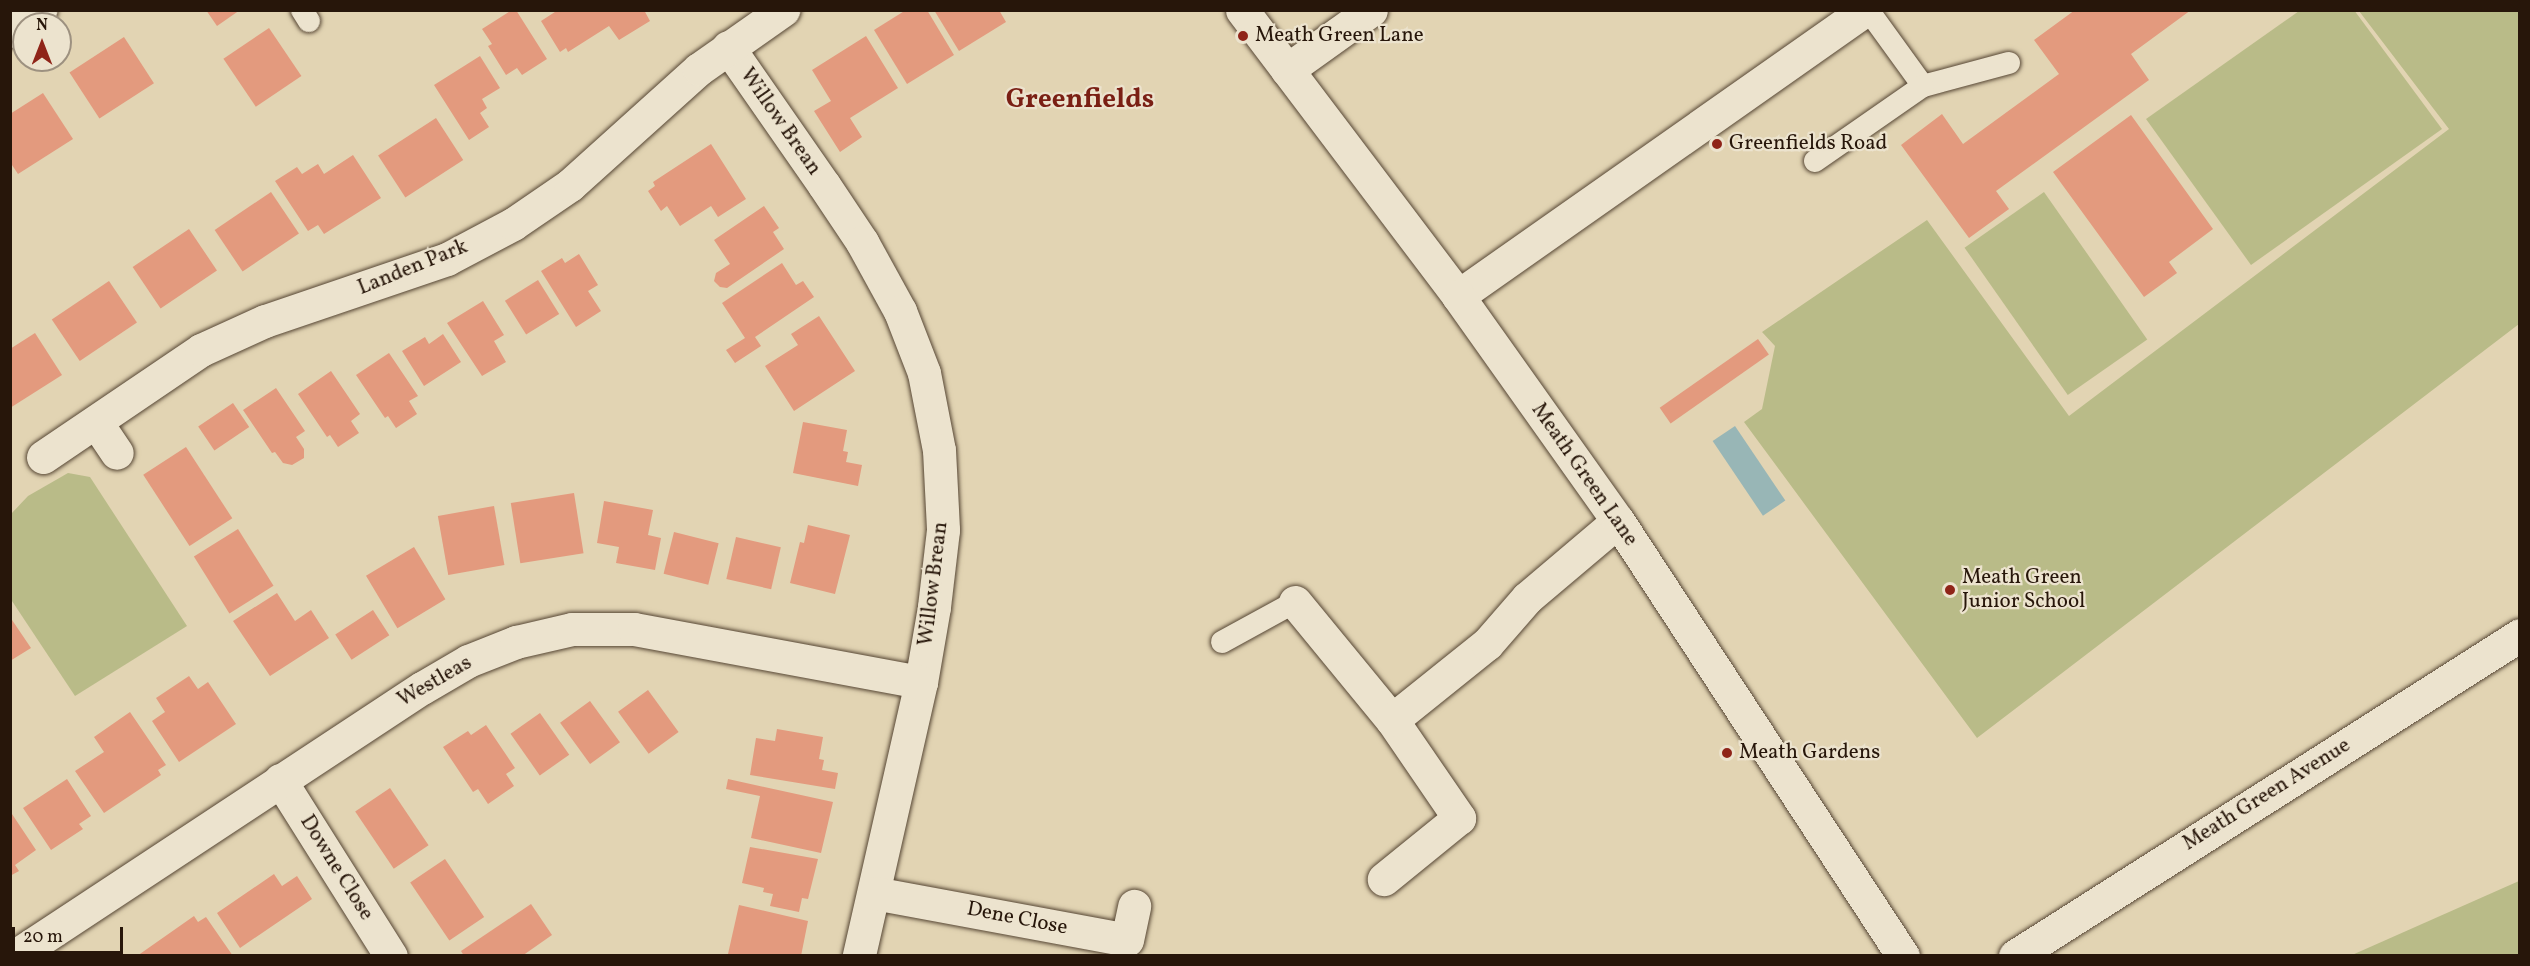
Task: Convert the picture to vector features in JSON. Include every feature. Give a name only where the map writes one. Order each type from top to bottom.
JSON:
[{"type":"street","points":[[10,31],[40,10]]},
{"type":"street","name":"Landen Park","points":[[43,457],[201,350],[265,321],[447,259],[513,224],[570,184],[699,69],[783,10]]},
{"type":"street","name":"Meath Green Lane","points":[[1242,10],[1458,296],[1618,521],[1895,952]]},
{"type":"street","points":[[1287,70],[1371,10]]},
{"type":"street","points":[[1458,296],[1866,10]]},
{"type":"street","name":"Willow Brean","points":[[728,47],[862,242],[900,311],[924,373],[939,450],[943,530],[934,607],[921,682],[859,956]]},
{"type":"street","points":[[96,422],[117,453]]},
{"type":"street","points":[[1392,720],[1487,644],[1527,598],[1618,521]]},
{"type":"street","points":[[1294,602],[1392,720],[1459,818],[1383,879]]},
{"type":"street","name":"Westleas","points":[[15,956],[280,780],[468,661],[516,642],[572,629],[634,629],[921,682]]},
{"type":"street","name":"Meath Green Avenue","points":[[2015,956],[2520,635]]},
{"type":"street","name":"Downe Close","points":[[280,780],[391,956]]},
{"type":"street","name":"Dene Close","points":[[874,893],[1126,948],[1134,906]]},
{"type":"lane","points":[[1866,10],[1923,86]]},
{"type":"lane","points":[[1815,161],[1923,86],[2009,63]]},
{"type":"lane","points":[[1222,642],[1294,602]]},
{"type":"green space","points":[[2354,10],[2442,129],[2251,265],[2146,119],[2299,11]]},
{"type":"green space","points":[[2359,11],[2519,11],[2519,324],[1977,738],[1744,422],[1762,409],[1775,346],[1762,332],[1927,220],[2069,416],[2449,129]]},
{"type":"green space","points":[[2044,192],[2147,339],[2068,395],[1965,248]]},
{"type":"green space","points":[[68,473],[90,477],[187,626],[75,696],[10,598],[11,514],[28,496]]},
{"type":"green space","points":[[2519,881],[2519,955],[2352,955]]},
{"type":"water","points":[[1735,426],[1785,501],[1763,516],[1713,441]]},
{"type":"building","points":[[206,10],[240,10],[217,26]]},
{"type":"building","points":[[512,10],[516,10],[547,59],[522,75],[517,68],[506,75],[488,46],[492,44],[482,29]]},
{"type":"building","points":[[558,10],[644,10],[650,21],[619,40],[609,26],[568,52],[566,48],[560,52],[541,21]]},
{"type":"building","points":[[906,10],[927,10],[954,55],[907,84],[874,30]]},
{"type":"building","points":[[934,10],[999,10],[1006,22],[959,51]]},
{"type":"building","points":[[2075,10],[2191,10],[2131,54],[2149,80],[1996,191],[2009,209],[1969,238],[1901,145],[1942,114],[1963,144],[2059,74],[2034,40]]},
{"type":"building","points":[[269,28],[301,76],[256,107],[223,59]]},
{"type":"building","points":[[866,36],[898,88],[850,118],[862,137],[840,152],[814,111],[831,101],[812,70]]},
{"type":"building","points":[[124,37],[154,83],[99,119],[69,72]]},
{"type":"building","points":[[480,56],[500,88],[482,99],[487,108],[480,113],[489,127],[469,140],[434,85]]},
{"type":"building","points":[[43,93],[73,139],[18,174],[10,162],[10,114]]},
{"type":"building","points":[[2131,115],[2213,229],[2169,262],[2177,273],[2144,297],[2053,172]]},
{"type":"building","points":[[436,118],[463,160],[405,198],[378,156]]},
{"type":"building","points":[[711,144],[746,199],[718,217],[711,206],[680,226],[667,206],[661,211],[648,191],[655,186],[653,182]]},
{"type":"building","points":[[353,155],[381,198],[324,234],[318,225],[308,231],[275,181],[297,167],[302,174],[318,164],[324,174]]},
{"type":"building","points":[[271,192],[299,233],[243,271],[215,230]]},
{"type":"building","points":[[764,206],[779,228],[773,232],[784,249],[727,288],[720,287],[714,281],[716,273],[730,264],[714,240]]},
{"type":"building","points":[[189,229],[217,270],[161,308],[133,267]]},
{"type":"building","points":[[579,254],[598,285],[588,291],[601,311],[576,327],[541,271],[562,258],[565,263]]},
{"type":"building","points":[[782,263],[796,285],[803,281],[814,297],[755,337],[761,346],[735,363],[726,350],[745,338],[722,303]]},
{"type":"building","points":[[538,280],[559,314],[526,335],[505,301]]},
{"type":"building","points":[[109,281],[137,322],[80,361],[52,320]]},
{"type":"building","points":[[483,301],[504,335],[494,341],[506,362],[482,376],[447,323]]},
{"type":"building","points":[[819,316],[855,371],[794,411],[765,366],[798,345],[791,334]]},
{"type":"building","points":[[35,333],[62,375],[10,408],[10,349]]},
{"type":"building","points":[[443,334],[461,362],[424,386],[402,351],[425,337],[429,344]]},
{"type":"building","points":[[1758,339],[1769,355],[1671,423],[1660,408]]},
{"type":"building","points":[[389,353],[418,396],[409,401],[417,414],[396,428],[388,416],[385,418],[356,375]]},
{"type":"building","points":[[331,371],[360,414],[351,421],[359,433],[338,447],[330,435],[327,437],[298,394]]},
{"type":"building","points":[[276,388],[305,431],[296,437],[304,449],[304,458],[292,465],[283,463],[275,452],[272,453],[243,410]]},
{"type":"building","points":[[233,403],[249,427],[214,451],[198,426]]},
{"type":"building","points":[[803,422],[847,430],[843,451],[848,452],[846,462],[862,465],[858,486],[793,473]]},
{"type":"building","points":[[186,447],[232,518],[190,546],[143,475]]},
{"type":"building","points":[[574,493],[584,553],[520,563],[511,503]]},
{"type":"building","points":[[604,501],[653,510],[648,535],[661,538],[655,570],[616,563],[619,547],[597,543]]},
{"type":"building","points":[[494,506],[504,565],[448,575],[438,516]]},
{"type":"building","points":[[808,525],[850,535],[835,594],[790,583],[800,542],[804,543]]},
{"type":"building","points":[[238,529],[274,586],[229,613],[194,557]]},
{"type":"building","points":[[674,532],[719,543],[708,585],[664,574]]},
{"type":"building","points":[[736,537],[781,547],[771,589],[726,579]]},
{"type":"building","points":[[414,547],[445,599],[397,628],[366,576]]},
{"type":"building","points":[[277,593],[295,621],[311,610],[329,638],[270,676],[233,621]]},
{"type":"building","points":[[373,610],[389,635],[352,660],[335,635]]},
{"type":"building","points":[[10,617],[31,648],[10,661]]},
{"type":"building","points":[[189,676],[198,689],[208,682],[236,724],[179,762],[152,721],[165,712],[156,698]]},
{"type":"building","points":[[648,690],[679,732],[649,754],[618,712]]},
{"type":"building","points":[[590,701],[620,742],[590,764],[560,723]]},
{"type":"building","points":[[130,712],[166,765],[158,770],[161,775],[104,813],[75,771],[104,752],[94,737]]},
{"type":"building","points":[[540,713],[569,755],[540,775],[511,734]]},
{"type":"building","points":[[486,725],[515,768],[506,774],[514,786],[488,804],[478,789],[473,792],[443,747],[468,731],[471,735]]},
{"type":"building","points":[[777,729],[823,737],[819,759],[824,760],[822,770],[838,773],[835,789],[750,775],[756,738],[775,741]]},
{"type":"building","points":[[67,779],[91,816],[79,824],[83,829],[51,850],[23,808]]},
{"type":"building","points":[[728,779],[833,802],[821,853],[751,838],[760,796],[726,789]]},
{"type":"building","points":[[390,788],[429,845],[394,869],[355,811]]},
{"type":"building","points":[[12,814],[36,850],[15,865],[19,871],[10,876]]},
{"type":"building","points":[[750,847],[818,859],[808,899],[802,898],[799,912],[770,906],[773,894],[763,892],[764,888],[742,883]]},
{"type":"building","points":[[445,859],[484,917],[449,941],[410,882]]},
{"type":"building","points":[[274,874],[282,886],[297,876],[312,899],[240,948],[217,913]]},
{"type":"building","points":[[531,904],[552,935],[522,956],[464,956],[461,951]]},
{"type":"building","points":[[739,905],[808,921],[801,956],[728,954]]},
{"type":"building","points":[[194,916],[198,922],[206,917],[233,956],[137,956]]},
{"type":"place","name":"Meath Green Lane","points":[[1243,36]]},
{"type":"place","name":"Greenfields Road","points":[[1717,144]]},
{"type":"place","name":"Meath Green Junior School","points":[[1950,590]]},
{"type":"place","name":"Meath Gardens","points":[[1727,753]]},
{"type":"district","name":"Greenfields","points":[[1080,101]]}]
